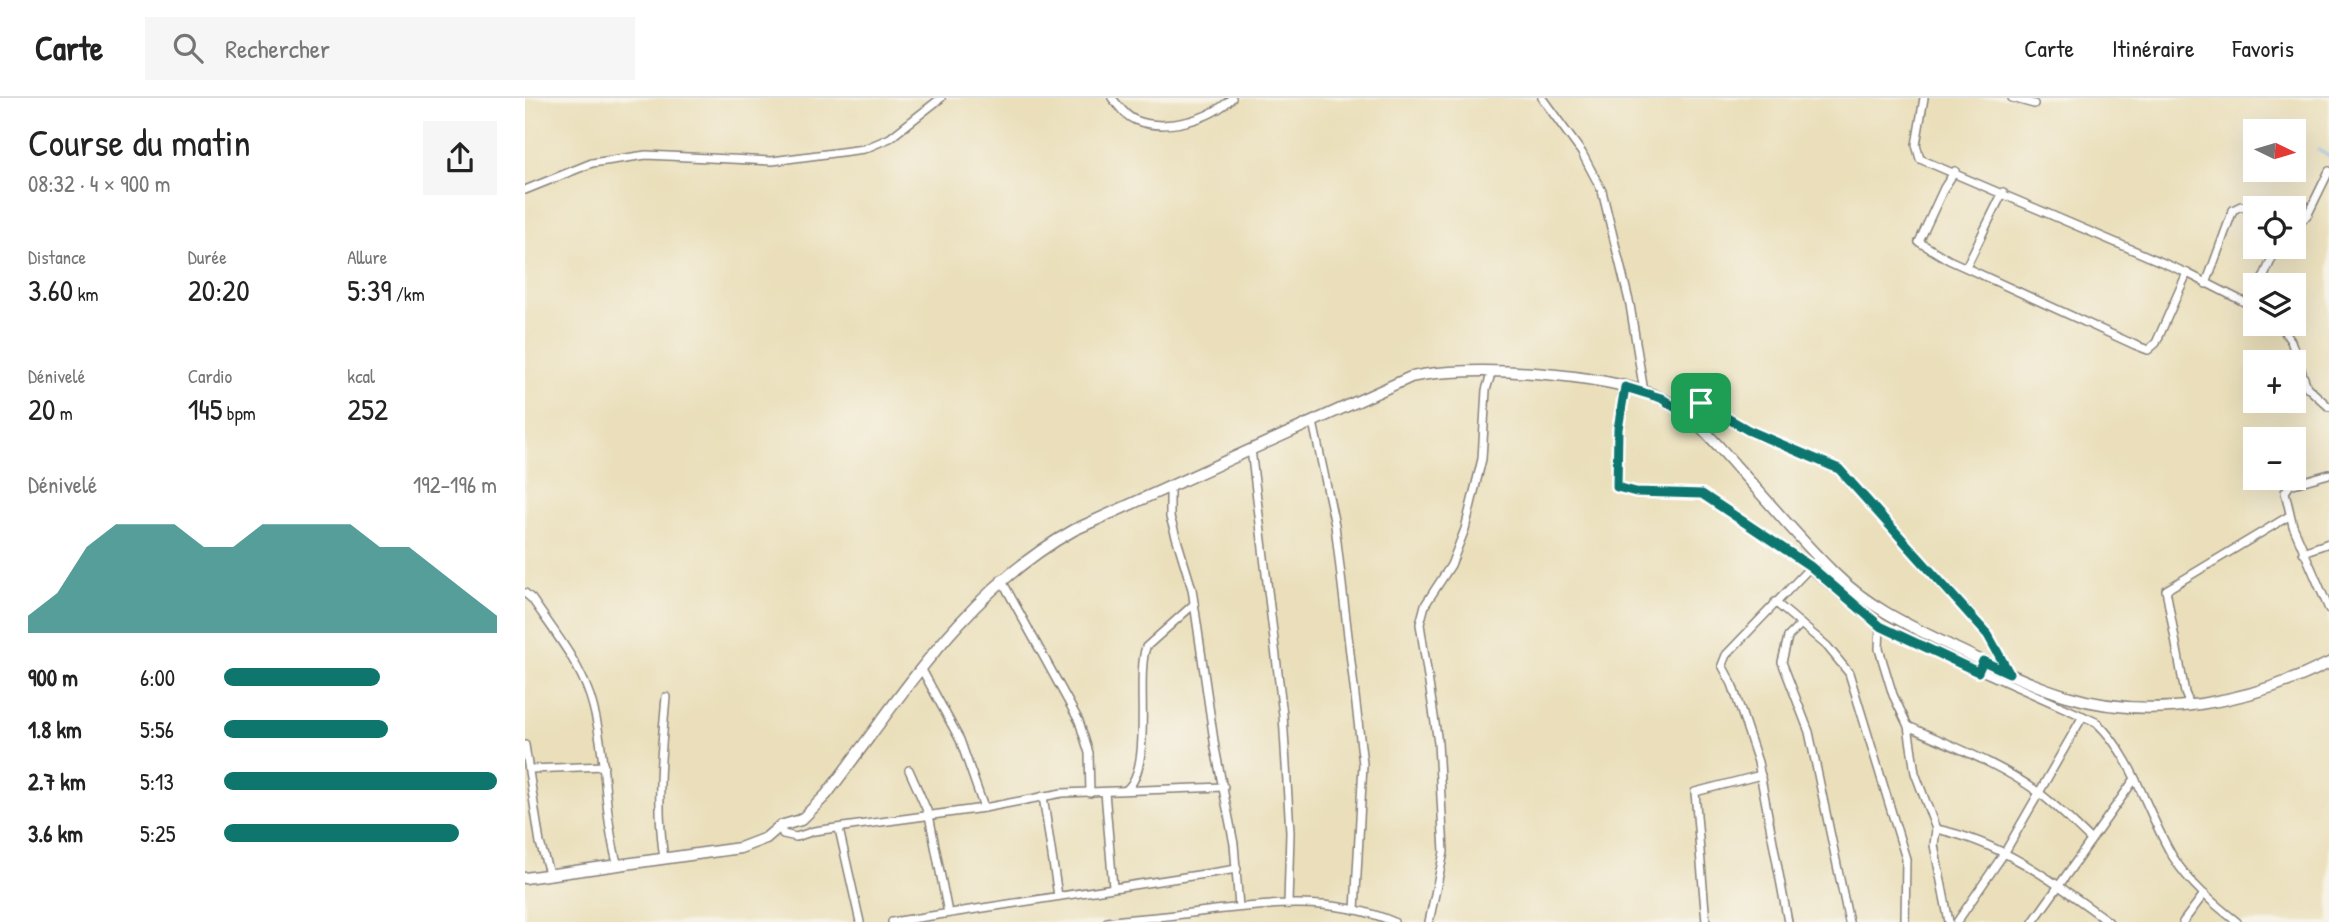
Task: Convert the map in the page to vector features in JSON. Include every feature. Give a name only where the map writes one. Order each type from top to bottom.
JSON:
[{"type":"main road","points":[[525,878],[740,848],[766,838],[780,826],[801,820],[826,795],[964,615],[1001,579],[1033,555],[1074,530],[1411,377],[1450,370],[1492,371],[1625,387],[1644,392],[1679,410],[1709,435],[1819,558],[1876,607],[1983,661],[2067,696],[2091,702],[2144,707],[2190,705],[2273,686],[2329,663]]},
{"type":"street","points":[[525,190],[592,163],[646,155],[772,161],[864,149],[890,138],[940,98]]},
{"type":"street","points":[[1112,98],[1134,120],[1171,125],[1219,110],[1232,98]]},
{"type":"street","points":[[1542,98],[1582,153],[1602,191],[1630,305],[1644,392]]},
{"type":"street","points":[[1924,98],[1916,153],[1920,159],[1955,171],[2187,273],[2243,302]]},
{"type":"street","points":[[2012,98],[2034,104]]},
{"type":"street","points":[[1955,171],[1918,240],[1937,254],[2148,350],[2156,343],[2187,273]]},
{"type":"street","points":[[2306,216],[2329,171]]},
{"type":"street","points":[[1966,267],[2003,192]]},
{"type":"street","points":[[2206,284],[2234,210],[2243,207]]},
{"type":"street","points":[[2287,336],[2307,387],[2329,407]]},
{"type":"street","points":[[1429,922],[1444,852],[1438,743],[1420,624],[1425,605],[1451,565],[1465,529],[1482,459],[1486,390],[1492,371]]},
{"type":"street","points":[[1625,387],[1618,429],[1617,487],[1636,492],[1702,494],[1809,567],[1880,626],[1978,672],[2083,716],[2106,732],[2174,859],[2204,894],[2237,922]]},
{"type":"street","points":[[1679,410],[1689,403],[1701,403],[1748,430],[1839,469],[1988,635],[2009,673]]},
{"type":"street","points":[[1313,422],[1335,525],[1363,764],[1355,910]]},
{"type":"street","points":[[1251,449],[1283,715],[1290,832],[1288,904]]},
{"type":"street","points":[[2329,474],[2286,488],[2289,516],[2329,609]]},
{"type":"street","points":[[1170,487],[1170,517],[1194,604],[1237,869],[1239,907]]},
{"type":"street","points":[[2190,705],[2185,693],[2166,590],[2289,516]]},
{"type":"street","points":[[2303,552],[2329,543]]},
{"type":"street","points":[[1788,922],[1762,775],[1732,684],[1722,664],[1726,655],[1819,558]]},
{"type":"street","points":[[1001,579],[1079,721],[1089,753],[1090,793]]},
{"type":"street","points":[[525,593],[532,599],[581,675],[594,712],[604,766],[610,837],[618,866]]},
{"type":"street","points":[[1775,602],[1827,646],[1849,673],[1906,859],[1905,922]]},
{"type":"street","points":[[1126,790],[1134,779],[1141,741],[1146,647],[1194,604]]},
{"type":"street","points":[[1801,624],[1788,637],[1782,662],[1809,732],[1849,922]]},
{"type":"street","points":[[1880,626],[1879,649],[1893,695],[1908,726],[1915,773],[1936,829],[1934,845],[1949,922]]},
{"type":"street","points":[[1978,672],[1983,661]]},
{"type":"street","points":[[921,668],[960,740],[984,808]]},
{"type":"street","points":[[664,859],[659,826],[659,774],[666,697]]},
{"type":"street","points":[[1957,922],[2005,852],[2083,716]]},
{"type":"street","points":[[1908,726],[1981,758],[2039,793],[2090,839]]},
{"type":"street","points":[[525,745],[540,842],[550,876]]},
{"type":"street","points":[[530,769],[604,766]]},
{"type":"street","points":[[909,770],[929,815],[948,913]]},
{"type":"street","points":[[1706,922],[1695,792],[1762,775]]},
{"type":"street","points":[[2033,922],[2134,780]]},
{"type":"street","points":[[780,826],[783,834],[796,837],[984,808],[1043,796],[1224,787]]},
{"type":"street","points":[[1105,792],[1112,887]]},
{"type":"street","points":[[1043,796],[1058,896]]},
{"type":"street","points":[[839,829],[860,922]]},
{"type":"street","points":[[1936,829],[2005,852],[2059,885],[2109,922]]},
{"type":"street","points":[[893,922],[1237,869]]},
{"type":"street","points":[[2183,922],[2204,894]]},
{"type":"street","points":[[1107,922],[1288,904],[1355,910],[1394,922]]},
{"type":"waterway","points":[[2318,150],[2329,156]]},
{"type":"route","points":[[1625,387],[1661,398],[1679,410],[1689,403],[1701,403],[1748,430],[1826,461],[1839,469],[1988,635],[2009,673],[1983,661],[1978,672],[1880,626],[1825,582],[1810,566],[1724,506],[1702,494],[1685,491],[1636,492],[1617,487],[1618,429],[1625,387]]}]
